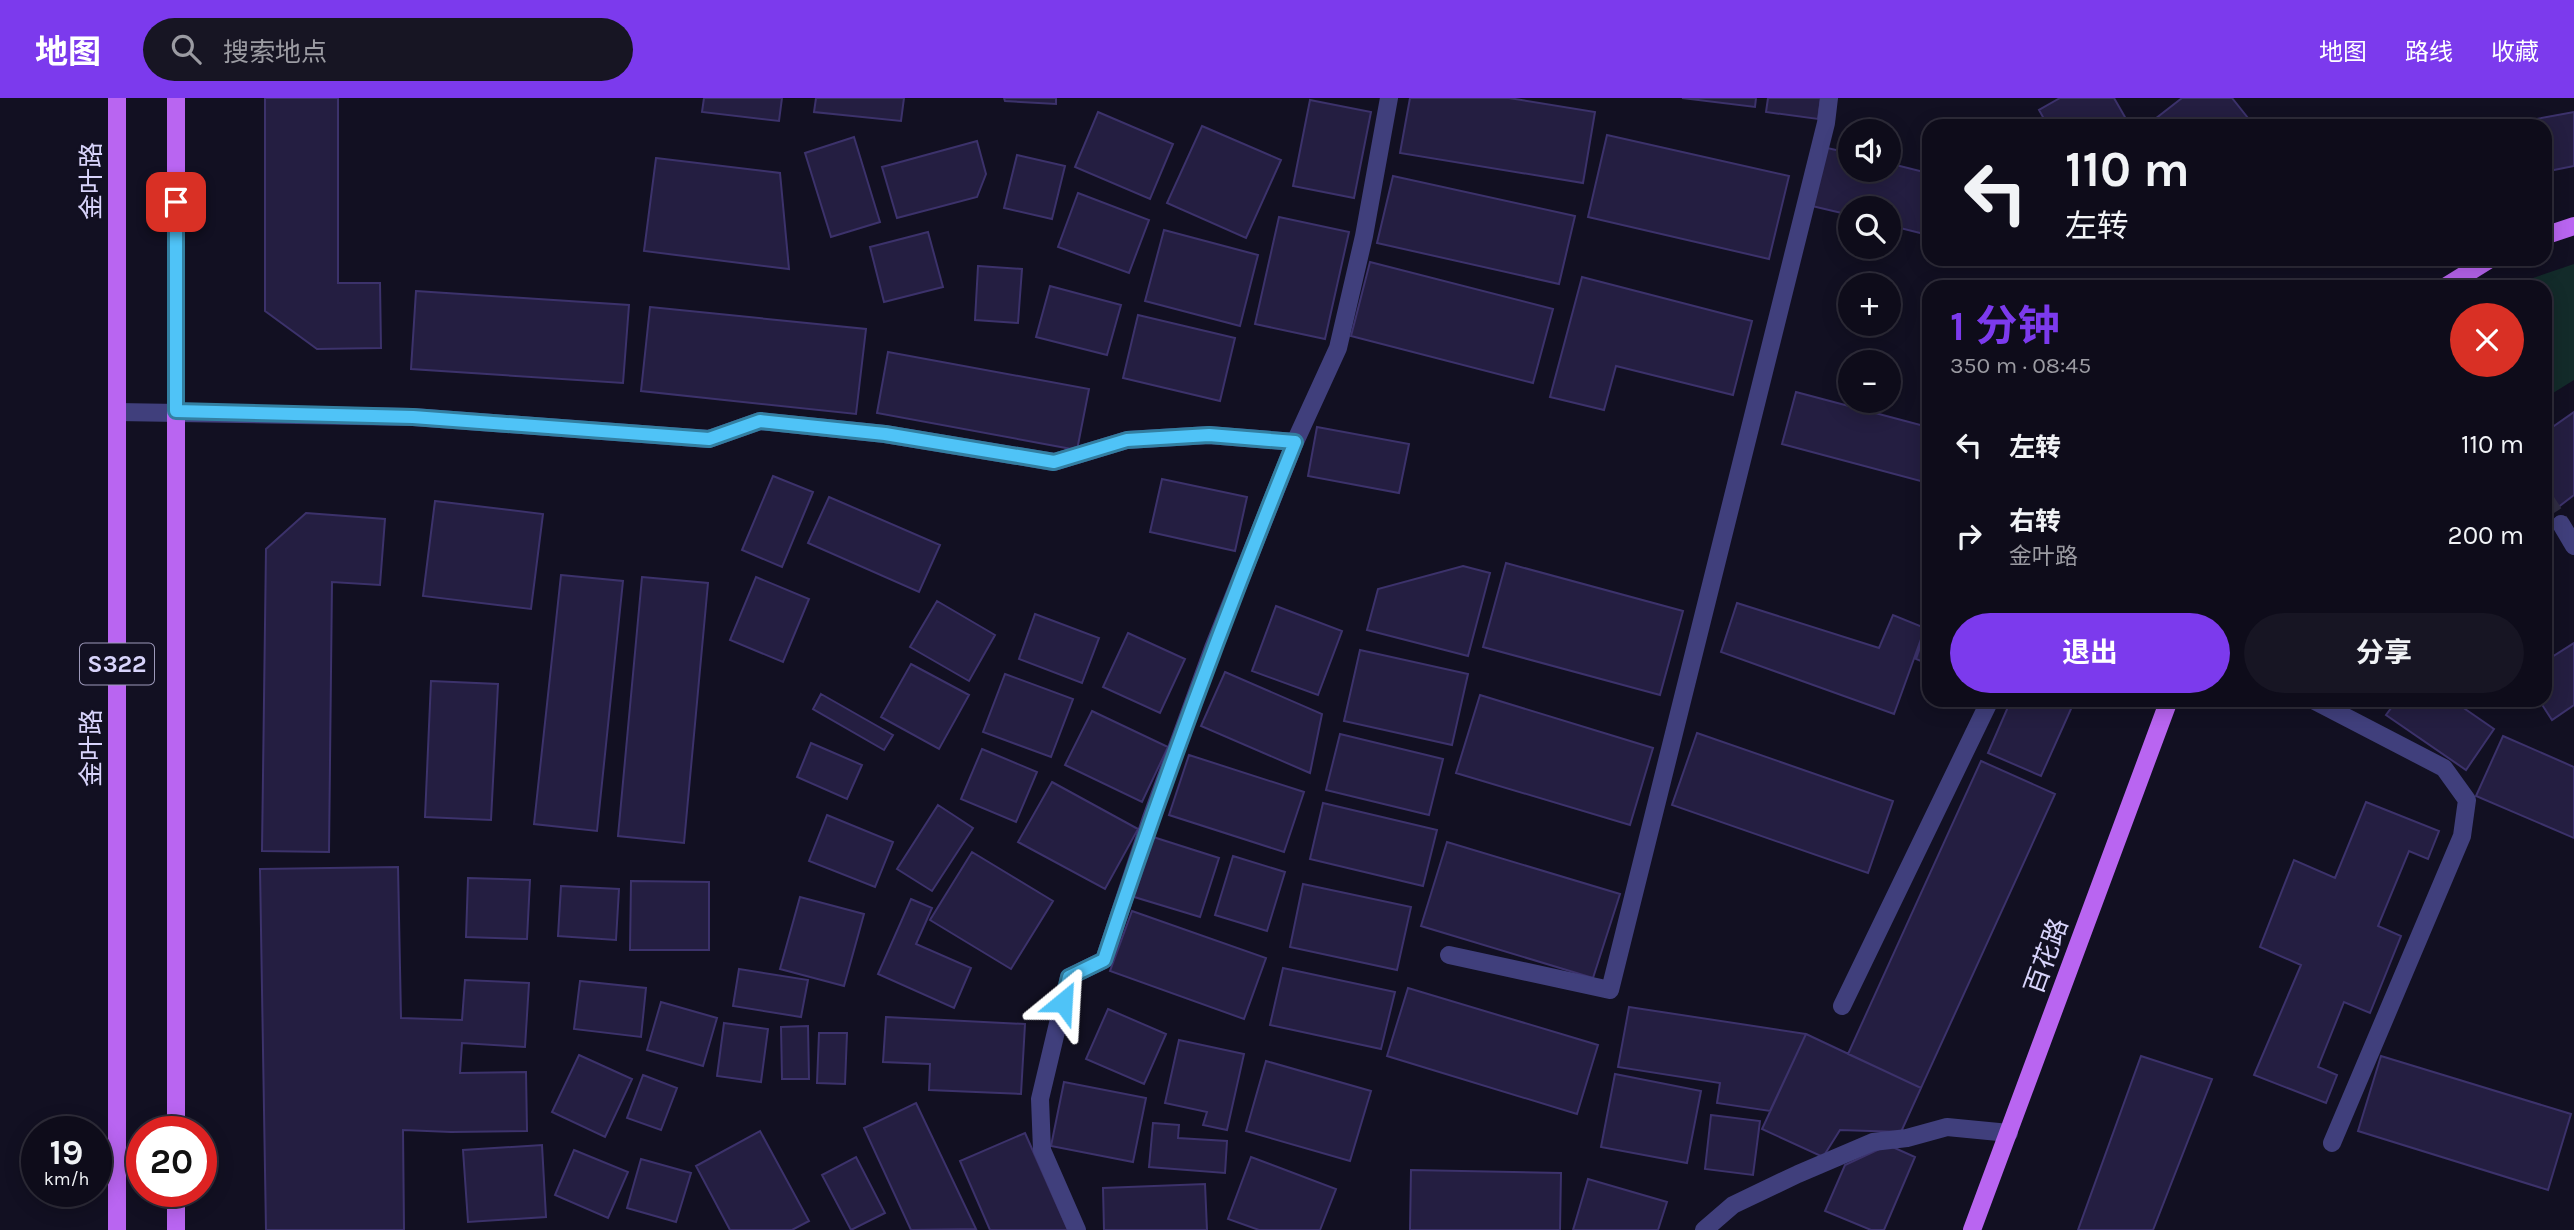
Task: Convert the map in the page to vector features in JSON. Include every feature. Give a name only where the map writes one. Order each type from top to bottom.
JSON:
[{"type":"main road","name":"金叶路","points":[[117,98],[117,1230]]},
{"type":"main road","name":"S322","points":[[176,98],[176,1116]]},
{"type":"main road","points":[[2552,233],[2574,226]]},
{"type":"main road","points":[[2456,280],[2479,266]]},
{"type":"main road","name":"百花路","points":[[1972,1230],[2166,707]]},
{"type":"main road","points":[[176,1207],[176,1230]]},
{"type":"lane","points":[[1077,1230],[1042,1150],[1040,1098],[1069,977],[1104,960],[1151,818],[1208,661],[1295,442],[1338,348],[1364,236],[1389,98]]},
{"type":"lane","points":[[1449,955],[1610,990],[1822,136],[1829,98]]},
{"type":"lane","points":[[117,412],[413,417],[709,439],[760,421],[885,434],[1054,462],[1127,440],[1209,435],[1295,442]]},
{"type":"lane","points":[[2561,524],[2574,546]]},
{"type":"lane","points":[[1842,1006],[1987,707]]},
{"type":"lane","points":[[2326,707],[2444,768],[2467,800],[2462,836],[2332,1143]]},
{"type":"lane","points":[[1704,1230],[1733,1205],[1873,1142],[1907,1138],[1947,1127],[2009,1133]]},
{"type":"green space","points":[[2574,264],[2574,380],[2552,394],[2552,280],[2529,280]]},
{"type":"building","points":[[265,98],[338,98],[338,283],[380,283],[381,348],[317,349],[265,311]]},
{"type":"building","points":[[704,98],[782,98],[779,121],[702,112]]},
{"type":"building","points":[[816,98],[904,98],[901,121],[814,112]]},
{"type":"building","points":[[1004,98],[1056,98],[1056,104],[1005,101]]},
{"type":"building","points":[[1410,98],[1509,98],[1595,112],[1583,183],[1400,153]]},
{"type":"building","points":[[1682,98],[1756,98],[1755,107]]},
{"type":"building","points":[[1768,98],[1821,98],[1818,119],[1766,112]]},
{"type":"building","points":[[2060,98],[2114,98],[2126,119],[2044,119],[2039,110]]},
{"type":"building","points":[[2182,98],[2232,98],[2248,118],[2247,119],[2155,119]]},
{"type":"building","points":[[1310,100],[1371,112],[1354,198],[1293,186]]},
{"type":"building","points":[[1098,112],[1173,144],[1150,199],[1075,167]]},
{"type":"building","points":[[2574,112],[2574,166],[2552,170],[2552,119],[2536,119]]},
{"type":"building","points":[[1202,126],[1281,160],[1246,238],[1167,203]]},
{"type":"building","points":[[1607,135],[1789,176],[1769,259],[1588,217]]},
{"type":"building","points":[[854,137],[880,222],[831,237],[805,153]]},
{"type":"building","points":[[977,141],[986,174],[977,197],[897,218],[882,167]]},
{"type":"building","points":[[1827,148],[1838,150],[1838,182],[1901,182],[1901,166],[1922,172],[1922,234],[1901,228],[1901,196],[1838,196],[1838,212],[1812,206]]},
{"type":"building","points":[[1017,155],[1065,166],[1052,219],[1004,208]]},
{"type":"building","points":[[656,158],[780,173],[789,269],[644,251]]},
{"type":"building","points":[[1393,176],[1575,216],[1559,284],[1377,243]]},
{"type":"building","points":[[1078,193],[1149,220],[1129,273],[1058,247]]},
{"type":"building","points":[[1279,217],[1349,232],[1325,339],[1255,324]]},
{"type":"building","points":[[1164,230],[1258,255],[1240,326],[1145,301]]},
{"type":"building","points":[[928,232],[943,287],[884,302],[870,247]]},
{"type":"building","points":[[1370,262],[1553,309],[1533,383],[1351,336]]},
{"type":"building","points":[[978,266],[1022,269],[1018,323],[975,320]]},
{"type":"building","points":[[1582,277],[1752,321],[1733,395],[1616,366],[1604,410],[1550,397]]},
{"type":"building","points":[[1050,286],[1121,305],[1107,355],[1036,337]]},
{"type":"building","points":[[416,291],[629,305],[623,383],[411,369]]},
{"type":"building","points":[[650,307],[866,329],[856,414],[641,391]]},
{"type":"building","points":[[1138,315],[1235,338],[1220,401],[1123,378]]},
{"type":"building","points":[[888,352],[1089,389],[1077,450],[877,413]]},
{"type":"building","points":[[1796,392],[1838,403],[1838,413],[1875,413],[1922,425],[1922,481],[1782,444]]},
{"type":"building","points":[[2574,412],[2574,495],[2552,512],[2552,427]]},
{"type":"building","points":[[1317,427],[1409,444],[1399,493],[1308,476]]},
{"type":"building","points":[[773,476],[813,492],[782,567],[742,550]]},
{"type":"building","points":[[1162,479],[1247,497],[1235,551],[1150,532]]},
{"type":"building","points":[[829,497],[940,545],[919,592],[808,543]]},
{"type":"building","points":[[435,501],[543,514],[531,609],[423,596]]},
{"type":"building","points":[[306,513],[385,519],[380,585],[332,582],[329,852],[262,851],[266,549]]},
{"type":"building","points":[[1506,563],[1683,611],[1660,695],[1483,647]]},
{"type":"building","points":[[1463,566],[1490,573],[1468,656],[1367,630],[1378,589]]},
{"type":"building","points":[[561,575],[623,581],[597,831],[534,824]]},
{"type":"building","points":[[642,577],[708,583],[684,843],[618,836]]},
{"type":"building","points":[[756,577],[809,599],[783,662],[730,640]]},
{"type":"building","points":[[937,601],[995,635],[969,681],[910,647]]},
{"type":"building","points":[[1737,603],[1879,648],[1893,615],[1922,627],[1922,636],[1894,714],[1721,652]]},
{"type":"building","points":[[1276,606],[1342,631],[1318,695],[1252,671]]},
{"type":"building","points":[[1035,614],[1099,638],[1082,683],[1019,659]]},
{"type":"building","points":[[1128,633],[1185,659],[1160,713],[1103,687]]},
{"type":"building","points":[[1922,642],[1922,662],[1916,659]]},
{"type":"building","points":[[2574,643],[2574,705],[2552,720],[2544,707],[2552,707],[2552,657]]},
{"type":"building","points":[[1360,650],[1468,674],[1452,745],[1344,721]]},
{"type":"building","points":[[911,664],[969,695],[939,749],[881,717]]},
{"type":"building","points":[[1225,672],[1322,714],[1310,773],[1201,726]]},
{"type":"building","points":[[1005,674],[1073,699],[1051,757],[983,732]]},
{"type":"building","points":[[431,681],[498,684],[491,820],[425,817]]},
{"type":"building","points":[[821,694],[893,735],[884,750],[813,709]]},
{"type":"building","points":[[1480,695],[1653,748],[1630,825],[1456,773]]},
{"type":"building","points":[[2008,707],[2072,707],[2041,776],[1988,753]]},
{"type":"building","points":[[2392,707],[2462,707],[2494,729],[2466,770],[2386,715]]},
{"type":"building","points":[[1092,711],[1168,747],[1142,802],[1065,765]]},
{"type":"building","points":[[1697,733],[1893,801],[1868,873],[1672,805]]},
{"type":"building","points":[[1340,734],[1443,759],[1429,815],[1326,790]]},
{"type":"building","points":[[2503,736],[2574,767],[2574,838],[2476,796]]},
{"type":"building","points":[[811,743],[862,765],[847,799],[797,777]]},
{"type":"building","points":[[982,749],[1037,772],[1016,822],[961,799]]},
{"type":"building","points":[[1189,755],[1304,792],[1284,852],[1169,815]]},
{"type":"building","points":[[1981,761],[2055,794],[1921,1088],[1848,1054]]},
{"type":"building","points":[[1052,782],[1138,829],[1105,889],[1018,842]]},
{"type":"building","points":[[2366,802],[2439,831],[2428,859],[2409,851],[2378,926],[2401,936],[2370,1013],[2344,1002],[2318,1067],[2337,1075],[2326,1103],[2254,1075],[2301,965],[2260,947],[2294,860],[2335,878]]},
{"type":"building","points":[[1323,803],[1437,830],[1423,886],[1310,859]]},
{"type":"building","points":[[938,805],[973,828],[932,891],[897,869]]},
{"type":"building","points":[[827,815],[893,842],[875,887],[809,861]]},
{"type":"building","points":[[1150,836],[1219,858],[1200,917],[1131,896]]},
{"type":"building","points":[[1447,842],[1620,894],[1593,978],[1421,926]]},
{"type":"building","points":[[972,852],[1053,901],[1011,969],[930,920]]},
{"type":"building","points":[[1233,856],[1285,872],[1267,931],[1215,915]]},
{"type":"building","points":[[398,867],[401,1018],[462,1020],[465,980],[529,983],[525,1047],[462,1043],[460,1073],[526,1072],[527,1131],[403,1130],[404,1230],[266,1230],[260,869]]},
{"type":"building","points":[[468,878],[530,880],[527,939],[466,937]]},
{"type":"building","points":[[631,881],[709,882],[709,950],[630,950]]},
{"type":"building","points":[[1303,884],[1411,907],[1397,970],[1290,947]]},
{"type":"building","points":[[561,886],[619,889],[616,940],[558,936]]},
{"type":"building","points":[[800,897],[864,914],[844,986],[780,969]]},
{"type":"building","points":[[911,899],[932,908],[916,944],[971,968],[954,1008],[878,974]]},
{"type":"building","points":[[1132,911],[1266,958],[1244,1019],[1110,971]]},
{"type":"building","points":[[1283,968],[1395,992],[1381,1049],[1270,1025]]},
{"type":"building","points":[[739,969],[808,980],[801,1017],[733,1006]]},
{"type":"building","points":[[580,981],[646,988],[641,1037],[574,1029]]},
{"type":"building","points":[[1408,988],[1598,1045],[1577,1114],[1387,1056]]},
{"type":"building","points":[[661,1002],[717,1018],[703,1066],[647,1050]]},
{"type":"building","points":[[1629,1007],[1806,1034],[1770,1111],[1717,1103],[1720,1083],[1618,1067]]},
{"type":"building","points":[[1108,1009],[1166,1034],[1144,1084],[1086,1059]]},
{"type":"building","points":[[886,1017],[1025,1024],[1021,1094],[929,1090],[930,1064],[883,1062]]},
{"type":"building","points":[[724,1023],[768,1029],[761,1082],[717,1076]]},
{"type":"building","points":[[808,1026],[809,1079],[782,1079],[781,1027]]},
{"type":"building","points":[[819,1033],[847,1033],[845,1084],[817,1083]]},
{"type":"building","points":[[1806,1034],[1921,1088],[1901,1132],[1840,1130],[1823,1157],[1762,1129]]},
{"type":"building","points":[[1179,1040],[1244,1054],[1227,1130],[1203,1125],[1207,1112],[1165,1103]]},
{"type":"building","points":[[579,1055],[632,1079],[605,1137],[552,1112]]},
{"type":"building","points":[[2141,1056],[2212,1079],[2153,1230],[2078,1230]]},
{"type":"building","points":[[2381,1056],[2571,1114],[2548,1190],[2358,1131]]},
{"type":"building","points":[[1266,1061],[1371,1091],[1350,1161],[1246,1131]]},
{"type":"building","points":[[1615,1074],[1701,1091],[1687,1163],[1601,1147]]},
{"type":"building","points":[[643,1075],[677,1088],[661,1130],[627,1118]]},
{"type":"building","points":[[1064,1082],[1146,1098],[1133,1162],[1051,1146]]},
{"type":"building","points":[[916,1103],[976,1229],[911,1230],[864,1128]]},
{"type":"building","points":[[1711,1115],[1760,1121],[1753,1175],[1705,1169]]},
{"type":"building","points":[[1153,1123],[1179,1125],[1178,1138],[1227,1141],[1225,1173],[1149,1167]]},
{"type":"building","points":[[760,1131],[809,1221],[792,1230],[730,1230],[696,1166]]},
{"type":"building","points":[[1025,1133],[1068,1230],[990,1230],[960,1161]]},
{"type":"building","points":[[542,1145],[546,1217],[468,1222],[463,1150]]},
{"type":"building","points":[[1888,1145],[1915,1157],[1884,1230],[1871,1230],[1825,1211],[1845,1165]]},
{"type":"building","points":[[574,1150],[628,1172],[608,1218],[555,1195]]},
{"type":"building","points":[[856,1157],[885,1213],[851,1230],[822,1175]]},
{"type":"building","points":[[1251,1157],[1336,1189],[1320,1230],[1259,1230],[1228,1219]]},
{"type":"building","points":[[641,1159],[691,1173],[676,1222],[627,1208]]},
{"type":"building","points":[[1411,1170],[1561,1173],[1560,1230],[1410,1230]]},
{"type":"building","points":[[1588,1179],[1667,1202],[1658,1230],[1573,1230]]},
{"type":"building","points":[[1205,1184],[1207,1230],[1104,1230],[1103,1188]]},
{"type":"tunnel","points":[[2552,510],[2561,524]]},
{"type":"route","points":[[176,202],[176,411],[413,417],[709,439],[760,421],[885,434],[1054,462],[1127,440],[1209,435],[1295,442],[1213,648],[1151,818],[1104,960],[1069,977],[1063,1002]]}]
